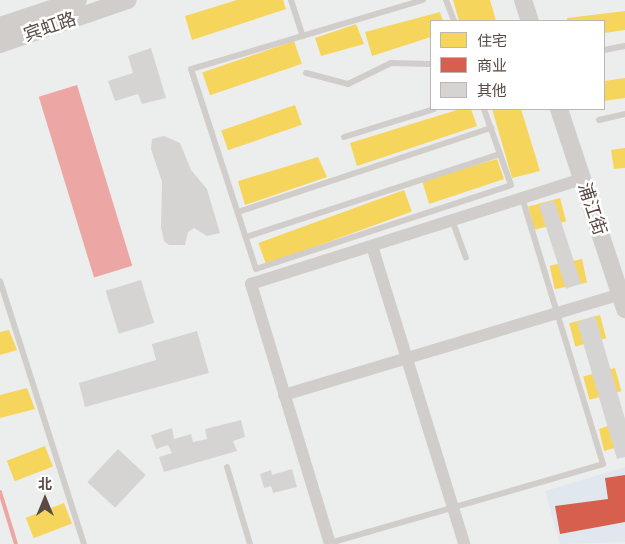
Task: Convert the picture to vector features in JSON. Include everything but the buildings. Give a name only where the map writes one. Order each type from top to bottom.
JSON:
[{"type":"street","name":"宾虹路","points":[[0,26],[78,0]]},
{"type":"street","name":"宾虹路","points":[[0,44],[128,0]]},
{"type":"street","points":[[523,0],[530,20]]},
{"type":"street","name":"浦江街","points":[[559,110],[623,302]]},
{"type":"street","points":[[330,544],[250,284],[582,179]]},
{"type":"street","points":[[372,246],[464,544]]},
{"type":"street","points":[[284,395],[558,312],[623,302]]},
{"type":"lane","points":[[291,0],[303,36]]},
{"type":"lane","points":[[423,0],[191,69],[256,269],[510,185],[484,110]]},
{"type":"lane","points":[[446,0],[454,20]]},
{"type":"lane","points":[[605,50],[625,46]]},
{"type":"lane","points":[[306,73],[348,84],[391,63],[430,64]]},
{"type":"lane","points":[[344,137],[431,110]]},
{"type":"lane","points":[[599,120],[625,114]]},
{"type":"lane","points":[[238,212],[491,128]]},
{"type":"lane","points":[[246,237],[500,154]]},
{"type":"lane","points":[[330,544],[603,464],[522,198]]},
{"type":"lane","points":[[452,220],[466,258]]},
{"type":"lane","points":[[0,281],[84,544]]},
{"type":"lane","points":[[227,467],[250,544]]},
{"type":"shaded area","points":[[77,85],[132,266],[94,277],[39,97]]},
{"type":"shaded area","points":[[625,467],[625,542],[560,544],[545,491]]},
{"type":"waterway","points":[[0,492],[16,544]]}]
